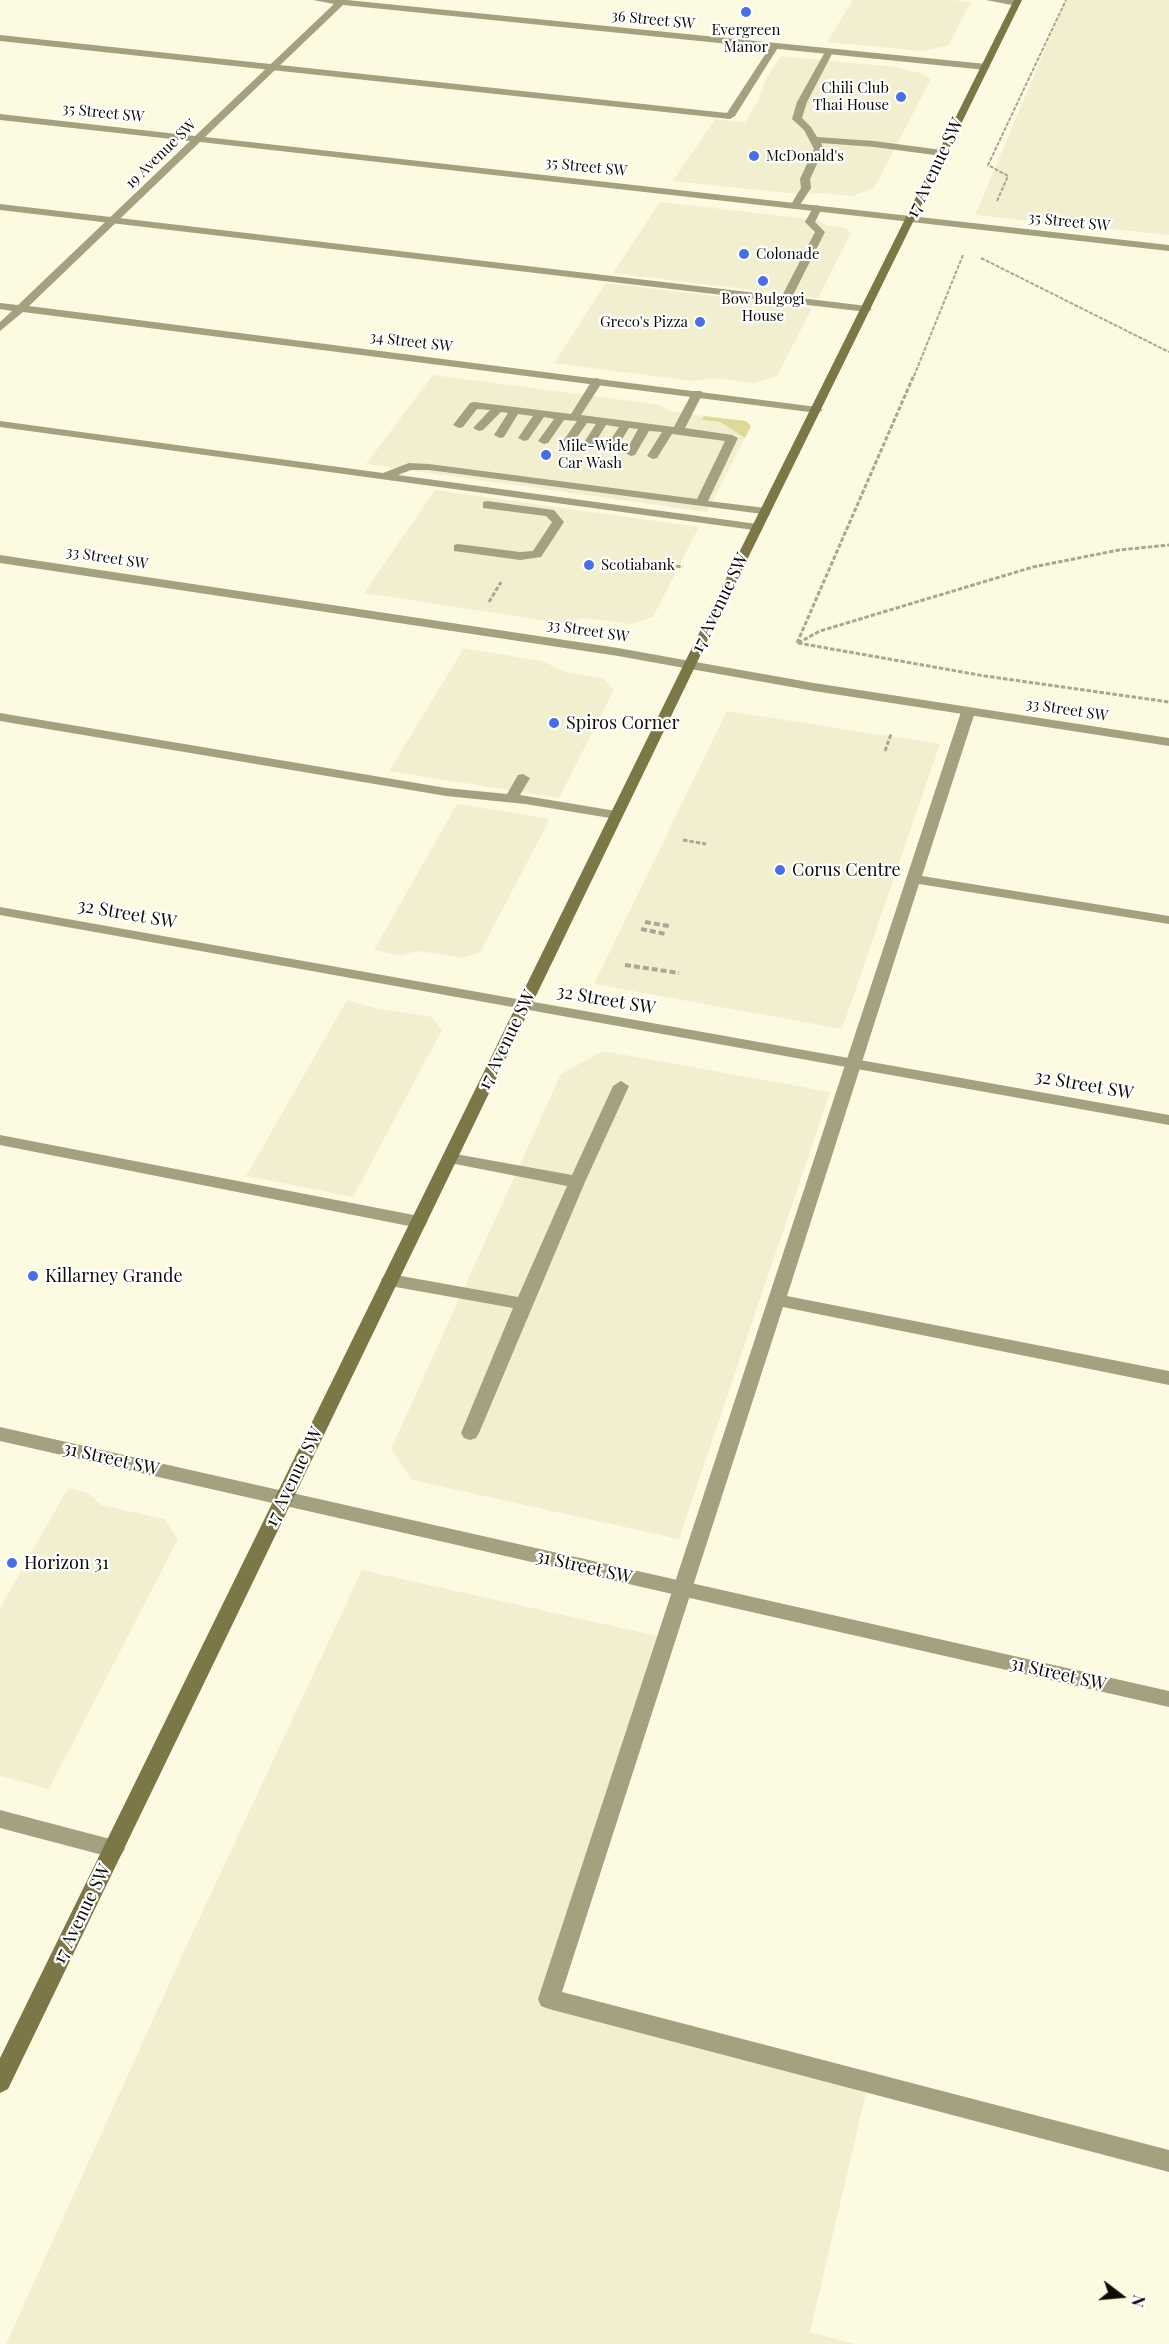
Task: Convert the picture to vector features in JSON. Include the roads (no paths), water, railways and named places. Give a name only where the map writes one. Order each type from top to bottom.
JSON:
[{"type":"main road","name":"17 Avenue SW","points":[[0,2082],[616,815],[1018,1]]},
{"type":"street","name":"36 Street SW","points":[[317,0],[986,68]]},
{"type":"street","points":[[990,0],[1018,1]]},
{"type":"street","name":"19 Avenue SW","points":[[0,328],[342,1]]},
{"type":"street","points":[[0,38],[730,116],[775,46]]},
{"type":"street","points":[[795,206],[806,188],[805,180],[819,149],[808,129],[797,119],[802,102],[829,52]]},
{"type":"street","name":"35 Street SW","points":[[0,117],[1169,248]]},
{"type":"street","points":[[814,140],[891,146],[942,153]]},
{"type":"street","points":[[0,207],[867,309]]},
{"type":"street","points":[[786,299],[820,232],[810,222],[817,208]]},
{"type":"street","name":"34 Street SW","points":[[0,306],[817,410]]},
{"type":"street","points":[[567,444],[597,381]]},
{"type":"street","points":[[653,456],[697,393]]},
{"type":"street","points":[[459,425],[474,405],[732,438],[701,503]]},
{"type":"street","points":[[479,428],[498,408]]},
{"type":"street","points":[[500,435],[515,410]]},
{"type":"street","points":[[524,438],[541,413]]},
{"type":"street","points":[[544,441],[561,416]]},
{"type":"street","points":[[587,447],[603,421]]},
{"type":"street","points":[[0,424],[758,528]]},
{"type":"street","points":[[610,450],[626,424]]},
{"type":"street","points":[[631,453],[646,426]]},
{"type":"street","points":[[429,467],[439,454]]},
{"type":"street","points":[[453,470],[460,457]]},
{"type":"street","points":[[472,473],[483,460]]},
{"type":"street","points":[[498,476],[508,463]]},
{"type":"street","points":[[385,476],[409,466],[429,467],[766,512]]},
{"type":"street","points":[[520,479],[528,466]]},
{"type":"street","points":[[542,482],[552,469]]},
{"type":"street","points":[[563,485],[572,472]]},
{"type":"street","points":[[586,488],[595,475]]},
{"type":"street","points":[[609,492],[616,478]]},
{"type":"street","points":[[632,495],[639,481]]},
{"type":"street","points":[[458,548],[528,556],[537,554],[558,522],[550,513],[487,505]]},
{"type":"street","name":"33 Street SW","points":[[0,559],[618,652],[968,712],[1169,742]]},
{"type":"street","points":[[968,712],[549,2000],[1169,2161]]},
{"type":"street","points":[[0,717],[437,791],[511,799],[616,815]]},
{"type":"street","points":[[511,799],[523,778]]},
{"type":"street","points":[[914,879],[1169,920]]},
{"type":"street","name":"32 Street SW","points":[[0,911],[1169,1120]]},
{"type":"street","points":[[470,1433],[621,1086]]},
{"type":"street","points":[[0,1140],[418,1222]]},
{"type":"street","points":[[450,1158],[578,1182]]},
{"type":"street","points":[[390,1280],[525,1304]]},
{"type":"street","points":[[777,1300],[1169,1378]]},
{"type":"street","name":"31 Street SW","points":[[0,1434],[1169,1699]]},
{"type":"street","points":[[0,1819],[114,1849]]},
{"type":"place","name":"Evergreen Manor","points":[[746,12]]},
{"type":"place","name":"Chili Club Thai House","points":[[901,97]]},
{"type":"place","name":"McDonald's","points":[[754,156]]},
{"type":"place","name":"Colonade","points":[[744,254]]},
{"type":"place","name":"Bow Bulgogi House","points":[[763,281]]},
{"type":"place","name":"Greco's Pizza","points":[[700,322]]},
{"type":"place","name":"Mile-Wide Car Wash","points":[[546,455]]},
{"type":"place","name":"Scotiabank","points":[[589,565]]},
{"type":"place","name":"Spiros Corner","points":[[554,723]]},
{"type":"place","name":"Corus Centre","points":[[780,870]]},
{"type":"place","name":"Killarney Grande","points":[[33,1276]]},
{"type":"place","name":"Horizon 31","points":[[12,1563]]}]
